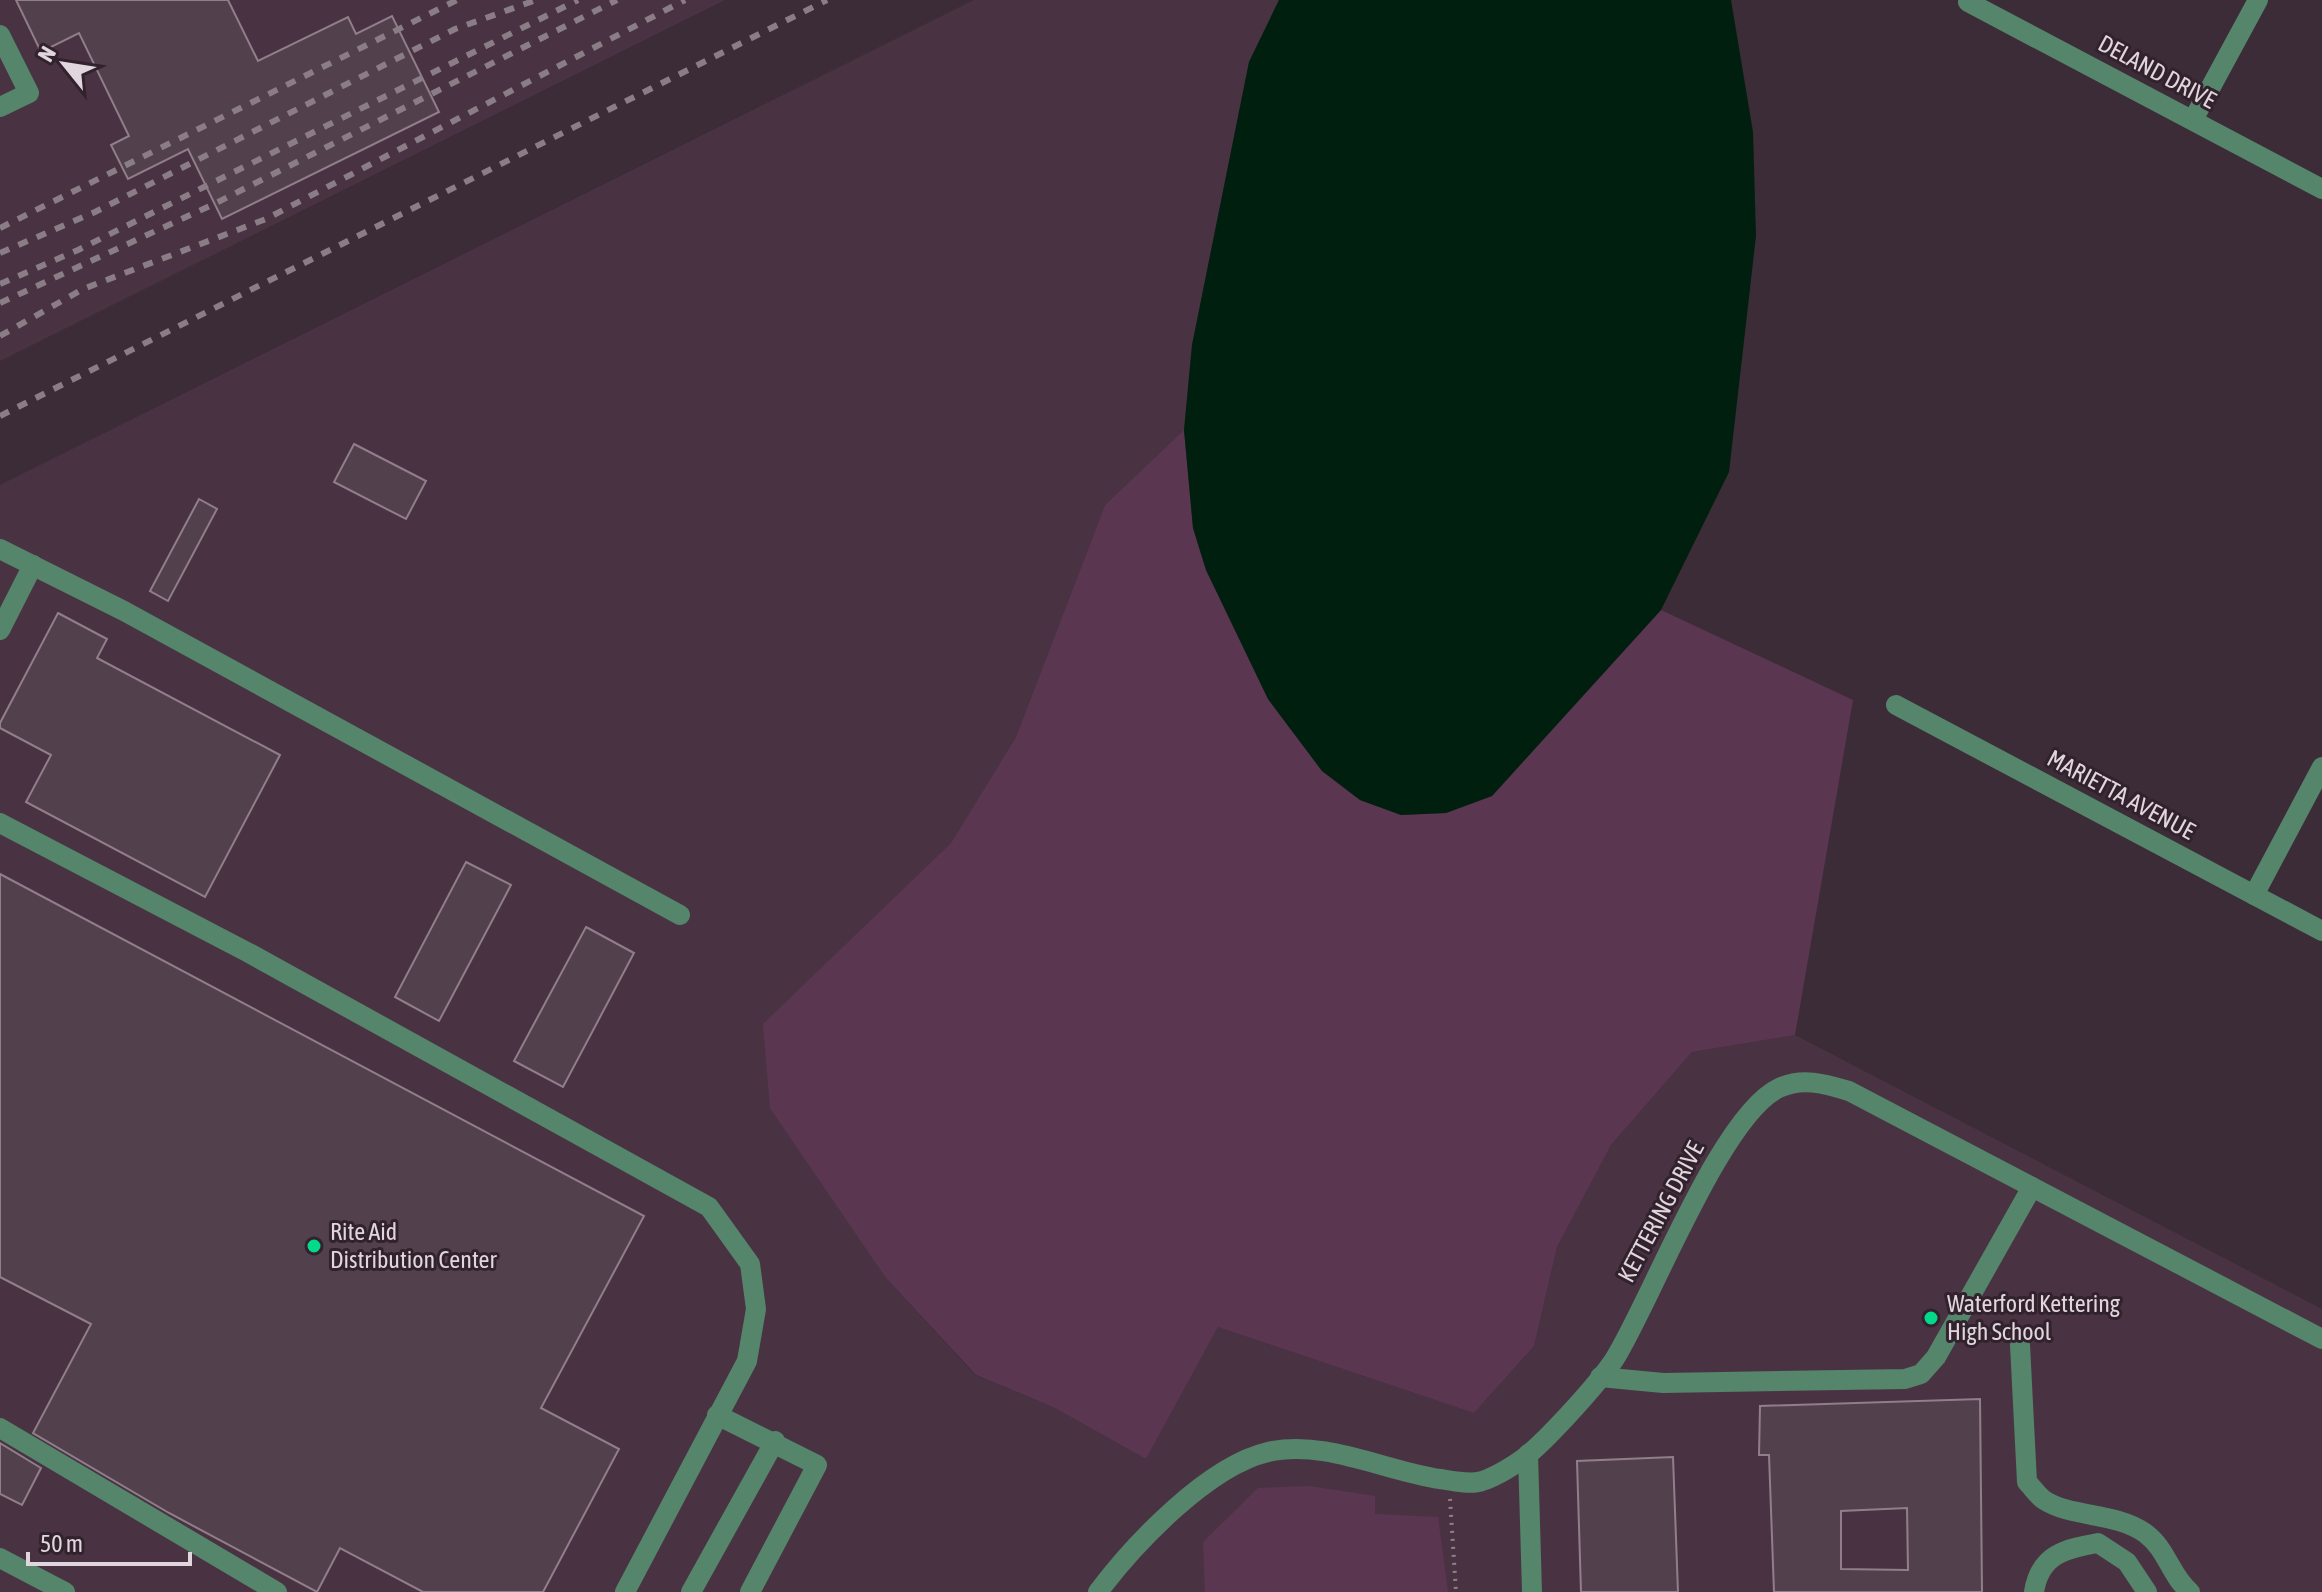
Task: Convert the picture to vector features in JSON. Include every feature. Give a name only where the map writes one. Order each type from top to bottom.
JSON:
[{"type":"street","points":[[2193,120],[2258,0]]},
{"type":"street","name":"DELAND DRIVE","points":[[1968,2],[2322,189]]},
{"type":"street","points":[[0,35],[29,93],[0,107]]},
{"type":"street","points":[[0,549],[119,609],[680,915]]},
{"type":"street","points":[[0,630],[33,565]]},
{"type":"street","name":"MARIETTA AVENUE","points":[[1896,705],[2322,931]]},
{"type":"street","points":[[2254,895],[2322,767]]},
{"type":"street","points":[[0,823],[249,953],[709,1207],[750,1264],[756,1309],[747,1361],[625,1592]]},
{"type":"street","name":"KETTERING DRIVE","points":[[1098,1592],[1131,1553],[1209,1482],[1237,1463],[1268,1452],[1294,1449],[1323,1452],[1404,1474],[1481,1482],[1528,1454],[1613,1360],[1727,1144],[1756,1107],[1778,1089],[1810,1081],[1849,1091],[2322,1339]]},
{"type":"street","points":[[1600,1377],[1663,1383],[1905,1379],[1921,1374],[1936,1357],[2032,1187]]},
{"type":"street","points":[[2020,1345],[2027,1482],[2045,1500],[2109,1516],[2145,1533],[2165,1554],[2176,1581],[2190,1592]]},
{"type":"street","points":[[717,1415],[775,1441],[817,1465],[750,1592]]},
{"type":"street","points":[[0,1428],[277,1592]]},
{"type":"street","points":[[691,1592],[775,1441]]},
{"type":"street","points":[[1528,1454],[1532,1592]]},
{"type":"street","points":[[2034,1592],[2037,1575],[2061,1550],[2098,1543],[2127,1562],[2147,1592]]},
{"type":"street","points":[[0,1558],[65,1592]]},
{"type":"path","points":[[1449,1481],[1456,1592]]},
{"type":"shaded area","points":[[0,0],[725,0],[0,361]]},
{"type":"shaded area","points":[[974,0],[1279,0],[1249,62],[1192,345],[1184,430],[1105,505],[1016,737],[951,843],[763,1025],[886,1278],[975,1375],[1053,1407],[1146,1459],[1218,1327],[1474,1413],[1534,1346],[1557,1247],[1611,1145],[1692,1052],[1795,1035],[2322,1309],[2322,1592],[0,1592],[0,485]]},
{"type":"shaded area","points":[[1279,0],[1731,0],[1753,132],[1756,236],[1729,472],[1661,610],[1492,796],[1446,813],[1401,815],[1360,800],[1322,771],[1268,699],[1206,570],[1193,528],[1184,430],[1192,345],[1249,62]]},
{"type":"shaded area","points":[[1184,430],[1193,528],[1206,570],[1268,699],[1322,771],[1360,800],[1401,815],[1446,813],[1492,796],[1661,610],[1853,700],[1795,1035],[1692,1052],[1611,1145],[1557,1247],[1534,1346],[1474,1413],[1218,1327],[1146,1459],[1053,1407],[976,1375],[886,1278],[770,1108],[763,1024],[951,843],[1016,737],[1105,505]]},
{"type":"shaded area","points":[[1309,1486],[1375,1496],[1375,1514],[1438,1517],[1448,1592],[1205,1592],[1203,1542],[1258,1488]]},
{"type":"building","points":[[16,0],[228,0],[258,61],[348,17],[356,34],[392,16],[439,112],[222,219],[188,149],[128,179],[111,145],[129,136],[79,33],[41,52]]},
{"type":"building","points":[[354,444],[426,481],[406,519],[334,482]]},
{"type":"building","points":[[199,499],[217,509],[168,601],[150,591]]},
{"type":"building","points":[[58,613],[107,639],[97,658],[280,755],[205,897],[26,802],[51,755],[0,728],[0,723]]},
{"type":"building","points":[[466,862],[511,885],[439,1021],[395,997]]},
{"type":"building","name":"Rite Aid Distribution Center","points":[[0,874],[644,1216],[541,1408],[619,1449],[543,1592],[423,1592],[340,1548],[317,1592],[169,1513],[33,1433],[91,1324],[0,1277]]},
{"type":"building","points":[[586,927],[634,953],[563,1087],[514,1061]]},
{"type":"building","points":[[1980,1399],[1982,1592],[1774,1592],[1769,1455],[1759,1455],[1760,1406]],"holes":[[[1907,1508],[1908,1570],[1841,1569],[1841,1511]]]},
{"type":"building","points":[[0,1443],[41,1468],[22,1505],[0,1494]]},
{"type":"building","points":[[1673,1457],[1678,1592],[1581,1592],[1577,1461]]},
{"type":"railway","points":[[0,228],[457,0]]},
{"type":"railway","points":[[0,253],[95,212],[455,29],[536,0]]},
{"type":"railway","points":[[0,284],[78,250],[578,0]]},
{"type":"railway","points":[[0,303],[214,204],[617,0]]},
{"type":"railway","points":[[0,336],[83,289],[266,219],[685,0]]},
{"type":"railway","points":[[0,416],[827,0]]},
{"type":"place","name":"Rite Aid Distribution Center","points":[[314,1246]]},
{"type":"place","name":"Waterford Kettering High School","points":[[1931,1318]]}]
